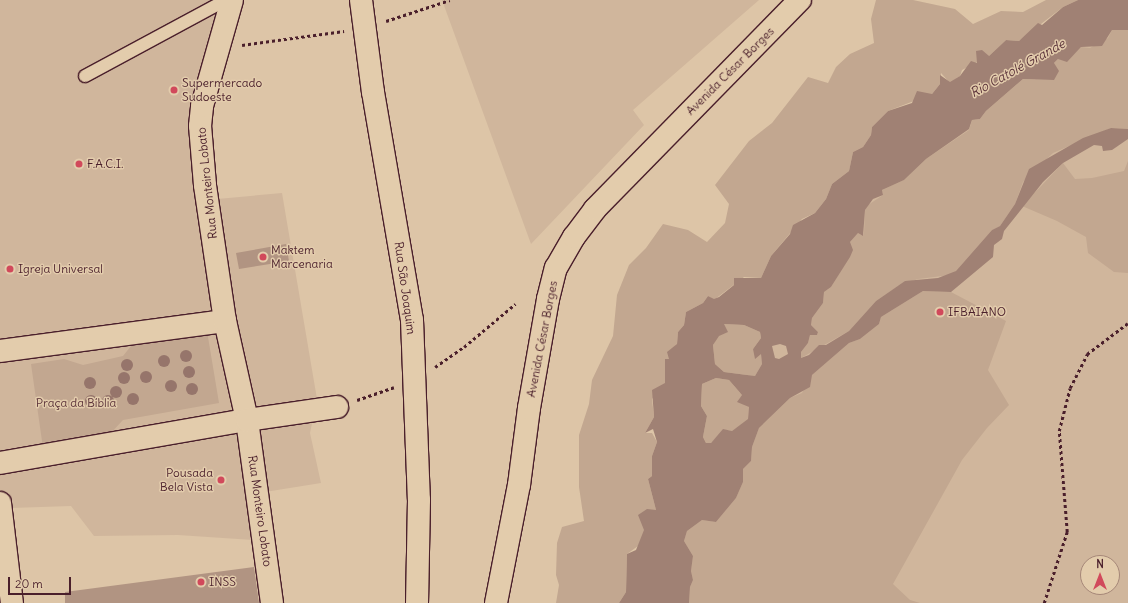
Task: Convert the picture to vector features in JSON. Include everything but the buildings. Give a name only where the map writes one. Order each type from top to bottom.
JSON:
[{"type":"street","name":"Rua Monteiro Lobato","points":[[225,321],[205,185],[200,126],[218,49],[232,0]]},
{"type":"street","name":"Rua São Joaquim","points":[[361,0],[364,28],[412,320],[418,500],[417,603]]},
{"type":"street","name":"Avenida César Borges","points":[[496,603],[519,485],[529,408],[548,299],[556,268],[574,237],[595,209],[800,0]]},
{"type":"street","points":[[0,351],[225,321],[247,420]]},
{"type":"street","points":[[0,463],[247,420],[337,407]]},
{"type":"street","name":"Rua Monteiro Lobato","points":[[247,420],[276,599]]},
{"type":"street","points":[[0,503],[3,560],[12,603]]},
{"type":"lane","points":[[85,76],[226,0]]},
{"type":"path","points":[[218,49],[364,28],[450,0]]},
{"type":"path","points":[[337,407],[415,380],[464,348],[515,304]]},
{"type":"path","points":[[1044,603],[1068,532],[1059,431],[1070,388],[1087,354],[1128,323]]},
{"type":"shaded area","points":[[0,0],[235,0],[195,114],[206,200],[282,193],[317,399],[310,433],[321,483],[247,495],[253,540],[178,535],[94,536],[71,506],[11,508],[0,547]]},
{"type":"shaded area","points":[[442,0],[759,0],[633,110],[644,125],[531,244]]},
{"type":"shaded area","name":"IFBAIANO","points":[[1128,12],[1128,603],[654,603],[661,540],[827,231]]},
{"type":"green space","points":[[876,0],[913,0],[955,9],[973,24],[1001,11],[1023,12],[1046,0],[1078,0],[1063,7],[1019,41],[1006,40],[989,56],[962,70],[960,76],[950,83],[941,73],[940,84],[932,94],[888,111],[872,127],[871,135],[863,147],[853,152],[849,171],[832,184],[826,199],[815,213],[802,219],[771,256],[761,278],[744,277],[714,300],[708,296],[703,303],[686,312],[684,325],[678,332],[677,344],[670,359],[665,359],[665,384],[652,399],[654,417],[645,433],[652,433],[657,442],[652,456],[652,476],[648,479],[656,510],[638,546],[627,554],[626,592],[619,603],[556,603],[559,585],[556,575],[557,543],[562,527],[584,521],[579,487],[579,435],[589,404],[592,380],[613,336],[617,295],[629,265],[646,248],[663,224],[688,230],[707,242],[725,223],[729,204],[715,185],[749,141],[772,123],[808,77],[828,83],[836,67],[850,54],[874,43],[871,19]]},
{"type":"green space","points":[[1117,28],[1128,30],[1128,129],[1111,128],[1053,153],[1023,182],[1015,204],[1000,226],[992,230],[956,271],[950,275],[918,279],[898,286],[876,301],[849,331],[801,358],[801,352],[808,343],[810,335],[817,335],[818,332],[811,325],[812,318],[823,303],[824,292],[831,287],[842,269],[850,242],[858,233],[863,236],[865,210],[868,205],[883,195],[882,190],[904,180],[926,159],[969,130],[972,120],[980,119],[986,111],[1023,79],[1054,80],[1054,63],[1058,59],[1070,58],[1081,47],[1090,48],[1108,38],[1112,30]]},
{"type":"green space","points":[[1128,161],[1128,273],[1114,272],[1088,253],[1086,237],[1057,221],[1022,206],[1063,163],[1075,179],[1092,178],[1124,171]]},
{"type":"green space","points":[[923,291],[951,292],[1006,321],[988,370],[1009,405],[987,428],[962,460],[893,584],[910,600],[920,603],[689,603],[690,587],[693,580],[691,571],[693,556],[684,541],[687,531],[702,520],[716,522],[736,498],[743,482],[743,469],[751,461],[752,447],[759,428],[790,398],[802,393],[812,375],[849,343],[860,339],[879,324],[881,317]]},
{"type":"green space","points":[[724,324],[744,325],[760,332],[761,338],[753,349],[761,354],[762,364],[755,376],[724,372],[715,364],[713,345]]},
{"type":"green space","name":"Praça da Bíblia","points":[[207,331],[219,403],[123,420],[108,436],[43,448],[31,364],[64,359],[83,365],[123,356],[131,346]]},
{"type":"green space","points":[[716,378],[729,380],[742,395],[738,401],[749,407],[748,420],[732,431],[728,430],[718,436],[711,443],[706,443],[703,437],[707,416],[701,406],[702,384]]},
{"type":"water","name":"Rio Catolé Grande","points":[[1078,0],[1128,0],[1128,30],[1112,30],[1102,46],[1081,47],[1067,62],[1058,59],[1054,63],[1059,71],[1054,80],[1023,79],[986,111],[980,119],[972,120],[969,129],[926,159],[904,180],[882,190],[883,195],[873,199],[865,210],[863,236],[858,233],[850,242],[853,250],[850,257],[831,287],[824,292],[823,303],[812,318],[811,325],[818,332],[817,335],[810,335],[808,343],[801,352],[801,358],[809,355],[819,345],[826,345],[849,331],[876,301],[905,281],[938,278],[956,271],[992,230],[1000,226],[1015,204],[1029,169],[1083,138],[1111,128],[1128,129],[1128,139],[1112,150],[1103,151],[1102,146],[1094,145],[1063,163],[1043,182],[1004,231],[1002,239],[994,245],[993,257],[951,292],[923,291],[881,317],[879,324],[860,339],[849,343],[812,375],[810,387],[790,398],[759,428],[752,447],[751,461],[743,469],[743,482],[736,498],[716,522],[702,520],[687,531],[684,541],[693,556],[691,571],[693,580],[690,587],[689,603],[619,603],[626,592],[627,554],[636,550],[644,530],[638,515],[647,509],[656,510],[648,479],[652,476],[652,456],[657,442],[653,429],[645,433],[654,417],[652,390],[665,383],[665,359],[669,359],[667,352],[677,344],[678,332],[684,325],[686,312],[703,303],[708,296],[714,299],[719,297],[734,285],[734,278],[761,278],[771,256],[790,234],[793,225],[815,213],[826,199],[832,184],[849,171],[853,152],[863,147],[871,135],[872,127],[888,111],[912,103],[917,91],[932,94],[940,84],[940,75],[950,82],[960,76],[971,61],[977,63],[976,51],[982,50],[989,56],[1006,40],[1019,41],[1038,23],[1042,25],[1063,7]],"holes":[[[724,324],[744,325],[760,332],[761,338],[753,349],[755,359],[761,354],[762,364],[755,376],[724,372],[715,364],[713,345],[719,336],[728,332]],[[780,344],[786,346],[788,354],[779,359],[775,358],[772,346]],[[716,378],[729,380],[742,395],[737,402],[749,407],[748,419],[732,431],[723,429],[711,443],[706,443],[703,437],[707,416],[701,406],[702,384]]]},
{"type":"place","name":"Supermercado Sudoeste","points":[[174,90]]},
{"type":"place","name":"F.A.C.I.","points":[[79,164]]},
{"type":"place","name":"Maktem Marcenaria","points":[[263,257]]},
{"type":"place","name":"Igreja Universal","points":[[10,269]]},
{"type":"place","name":"IFBAIANO","points":[[940,312]]},
{"type":"place","name":"Pousada Bela Vista","points":[[221,480]]},
{"type":"place","name":"INSS","points":[[201,582]]}]
